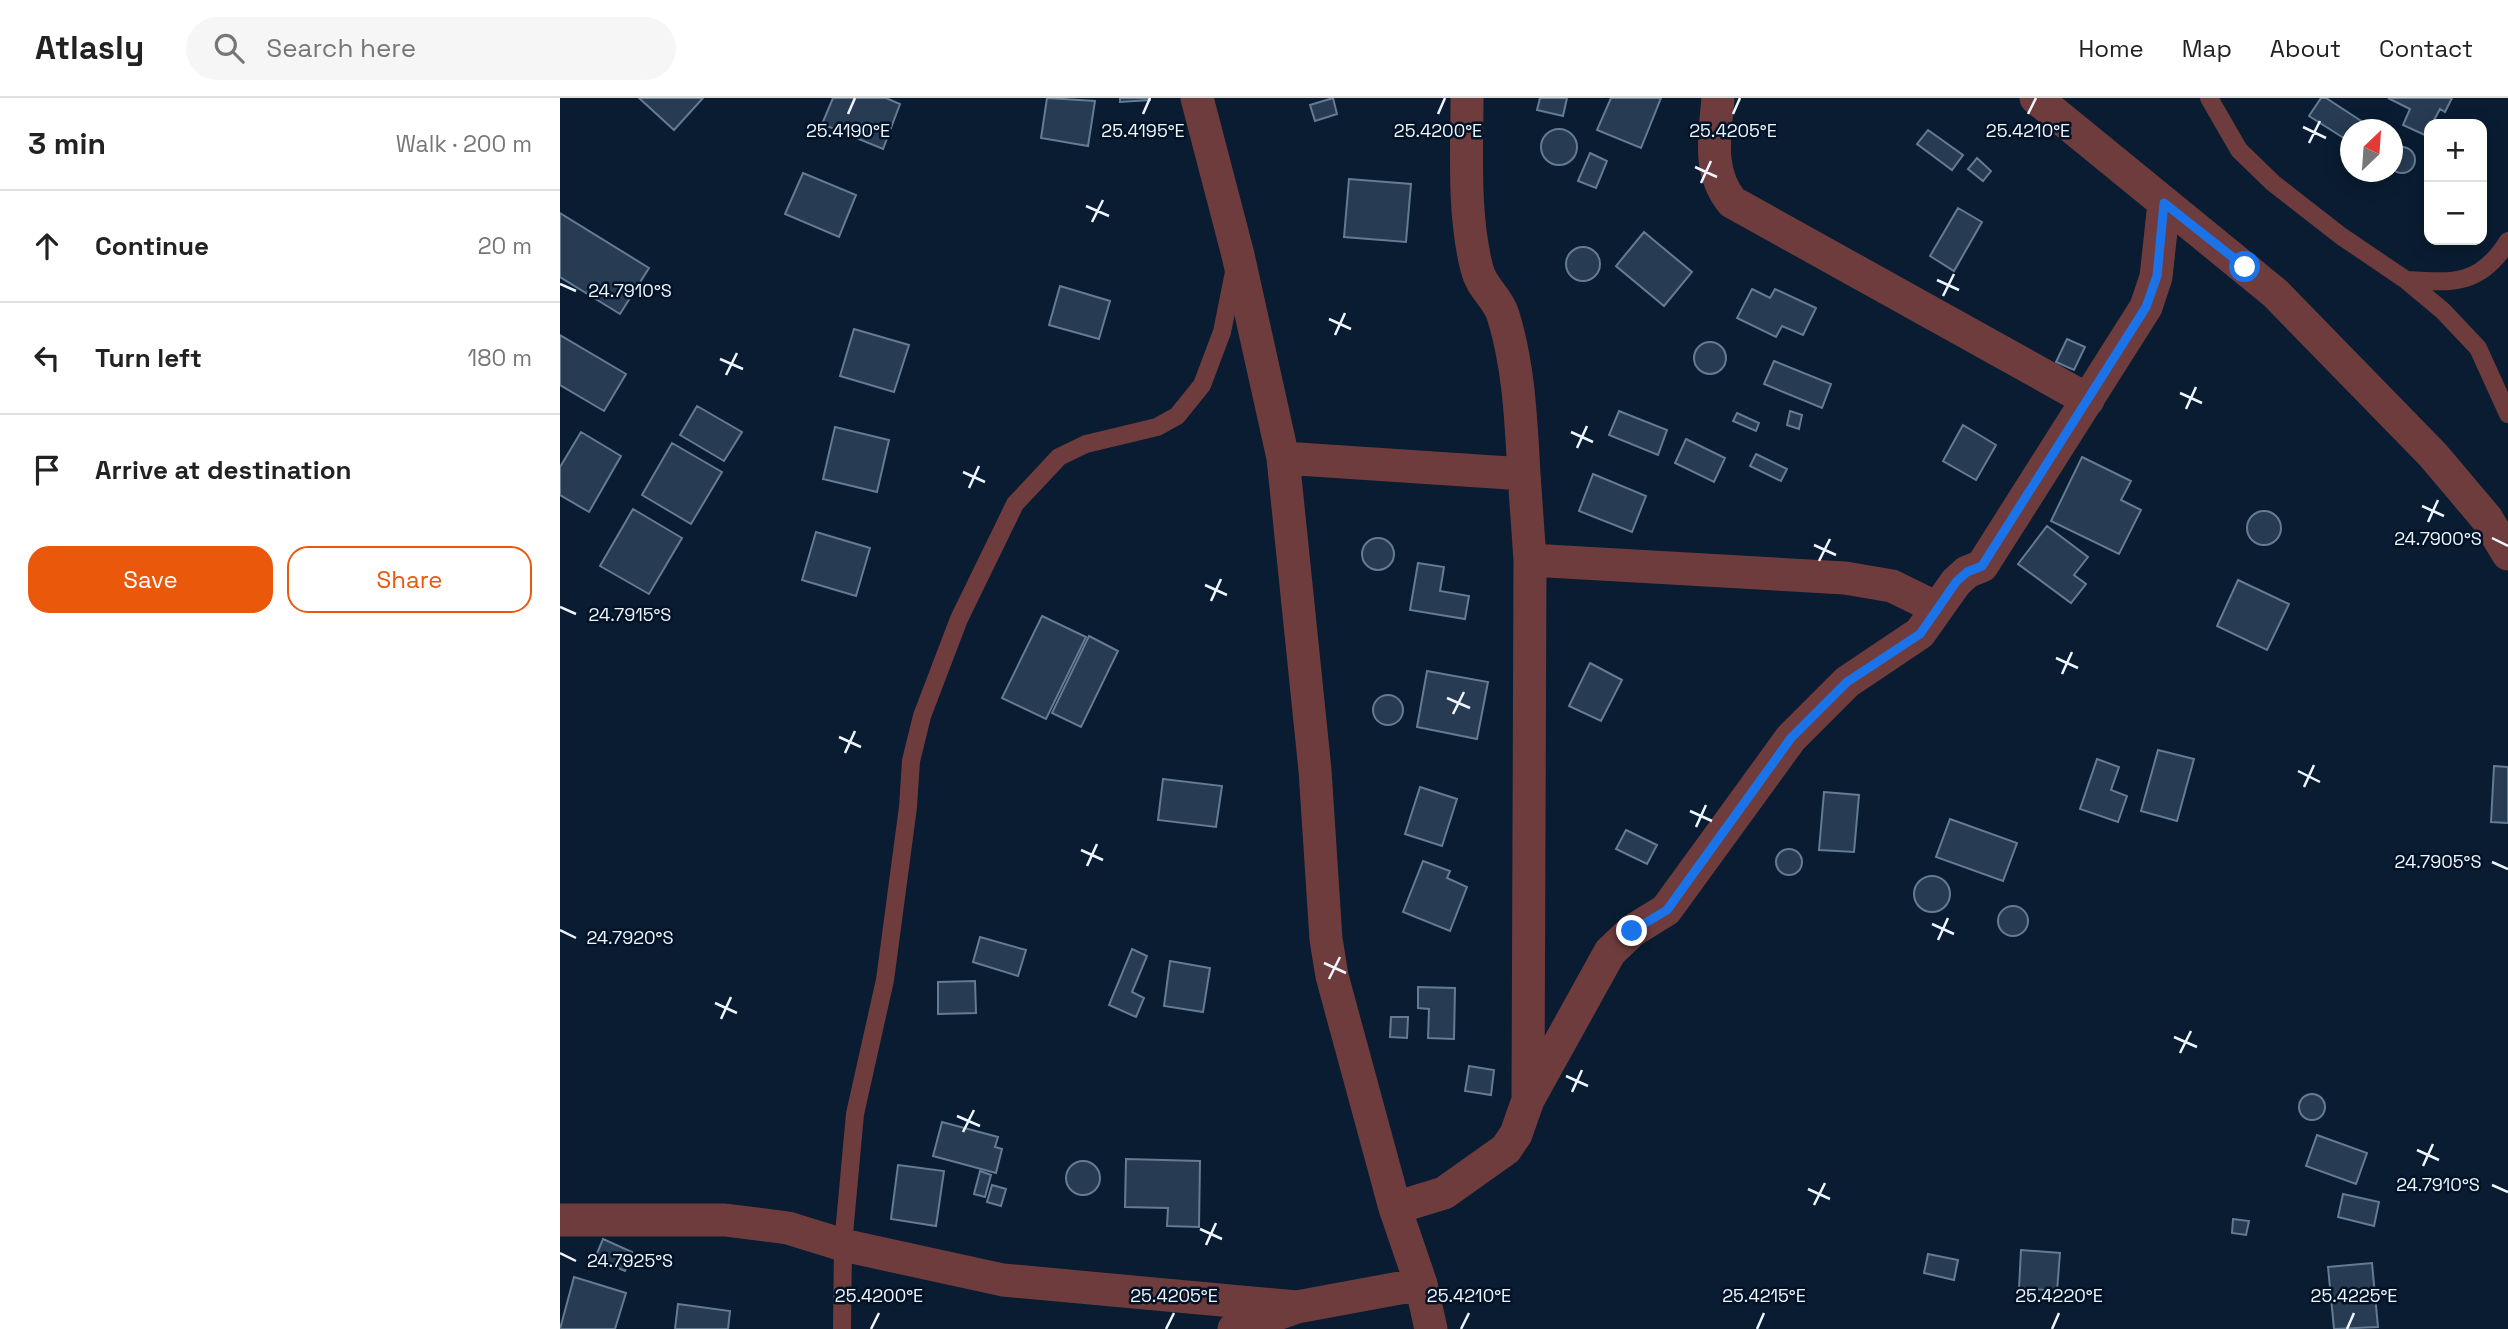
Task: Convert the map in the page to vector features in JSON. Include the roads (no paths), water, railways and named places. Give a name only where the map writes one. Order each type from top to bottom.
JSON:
[{"type":"street","points":[[1198,98],[1238,255],[1283,458],[1315,770],[1326,940],[1332,976],[1395,1208],[1421,1284],[1431,1329]]},
{"type":"street","points":[[1467,98],[1470,227],[1477,271],[1502,312],[1509,338],[1520,402],[1530,560],[1528,1100]]},
{"type":"street","points":[[1718,98],[1714,162],[1717,177],[1732,202],[2088,400]]},
{"type":"street","points":[[2036,98],[2245,267],[2305,324],[2433,455],[2487,519],[2508,554]]},
{"type":"street","points":[[1395,1208],[1444,1193],[1506,1149],[1516,1134],[1528,1100],[1610,952],[1632,931],[1667,910],[1791,738],[1847,682],[1920,634],[1956,582],[1967,572],[1982,566],[2135,328],[2157,276],[2164,203]]},
{"type":"street","points":[[1283,458],[1524,474]]},
{"type":"street","points":[[1530,560],[1844,578],[1892,586],[1937,608]]},
{"type":"street","points":[[560,1220],[725,1220],[788,1228],[843,1245],[1003,1280],[1297,1307]]},
{"type":"street","points":[[1234,1329],[1297,1307],[1421,1284]]},
{"type":"lane","points":[[2209,98],[2219,107],[2239,150],[2273,183],[2341,236],[2406,280],[2443,311],[2479,348],[2508,414]]},
{"type":"lane","points":[[2406,280],[2450,283],[2474,276],[2490,266],[2508,241]]},
{"type":"lane","points":[[842,1329],[843,1245],[855,1114],[886,980],[908,807],[911,761],[922,716],[959,619],[1015,504],[1059,457],[1086,444],[1157,427],[1177,416],[1202,385],[1222,332],[1238,255]]}]
